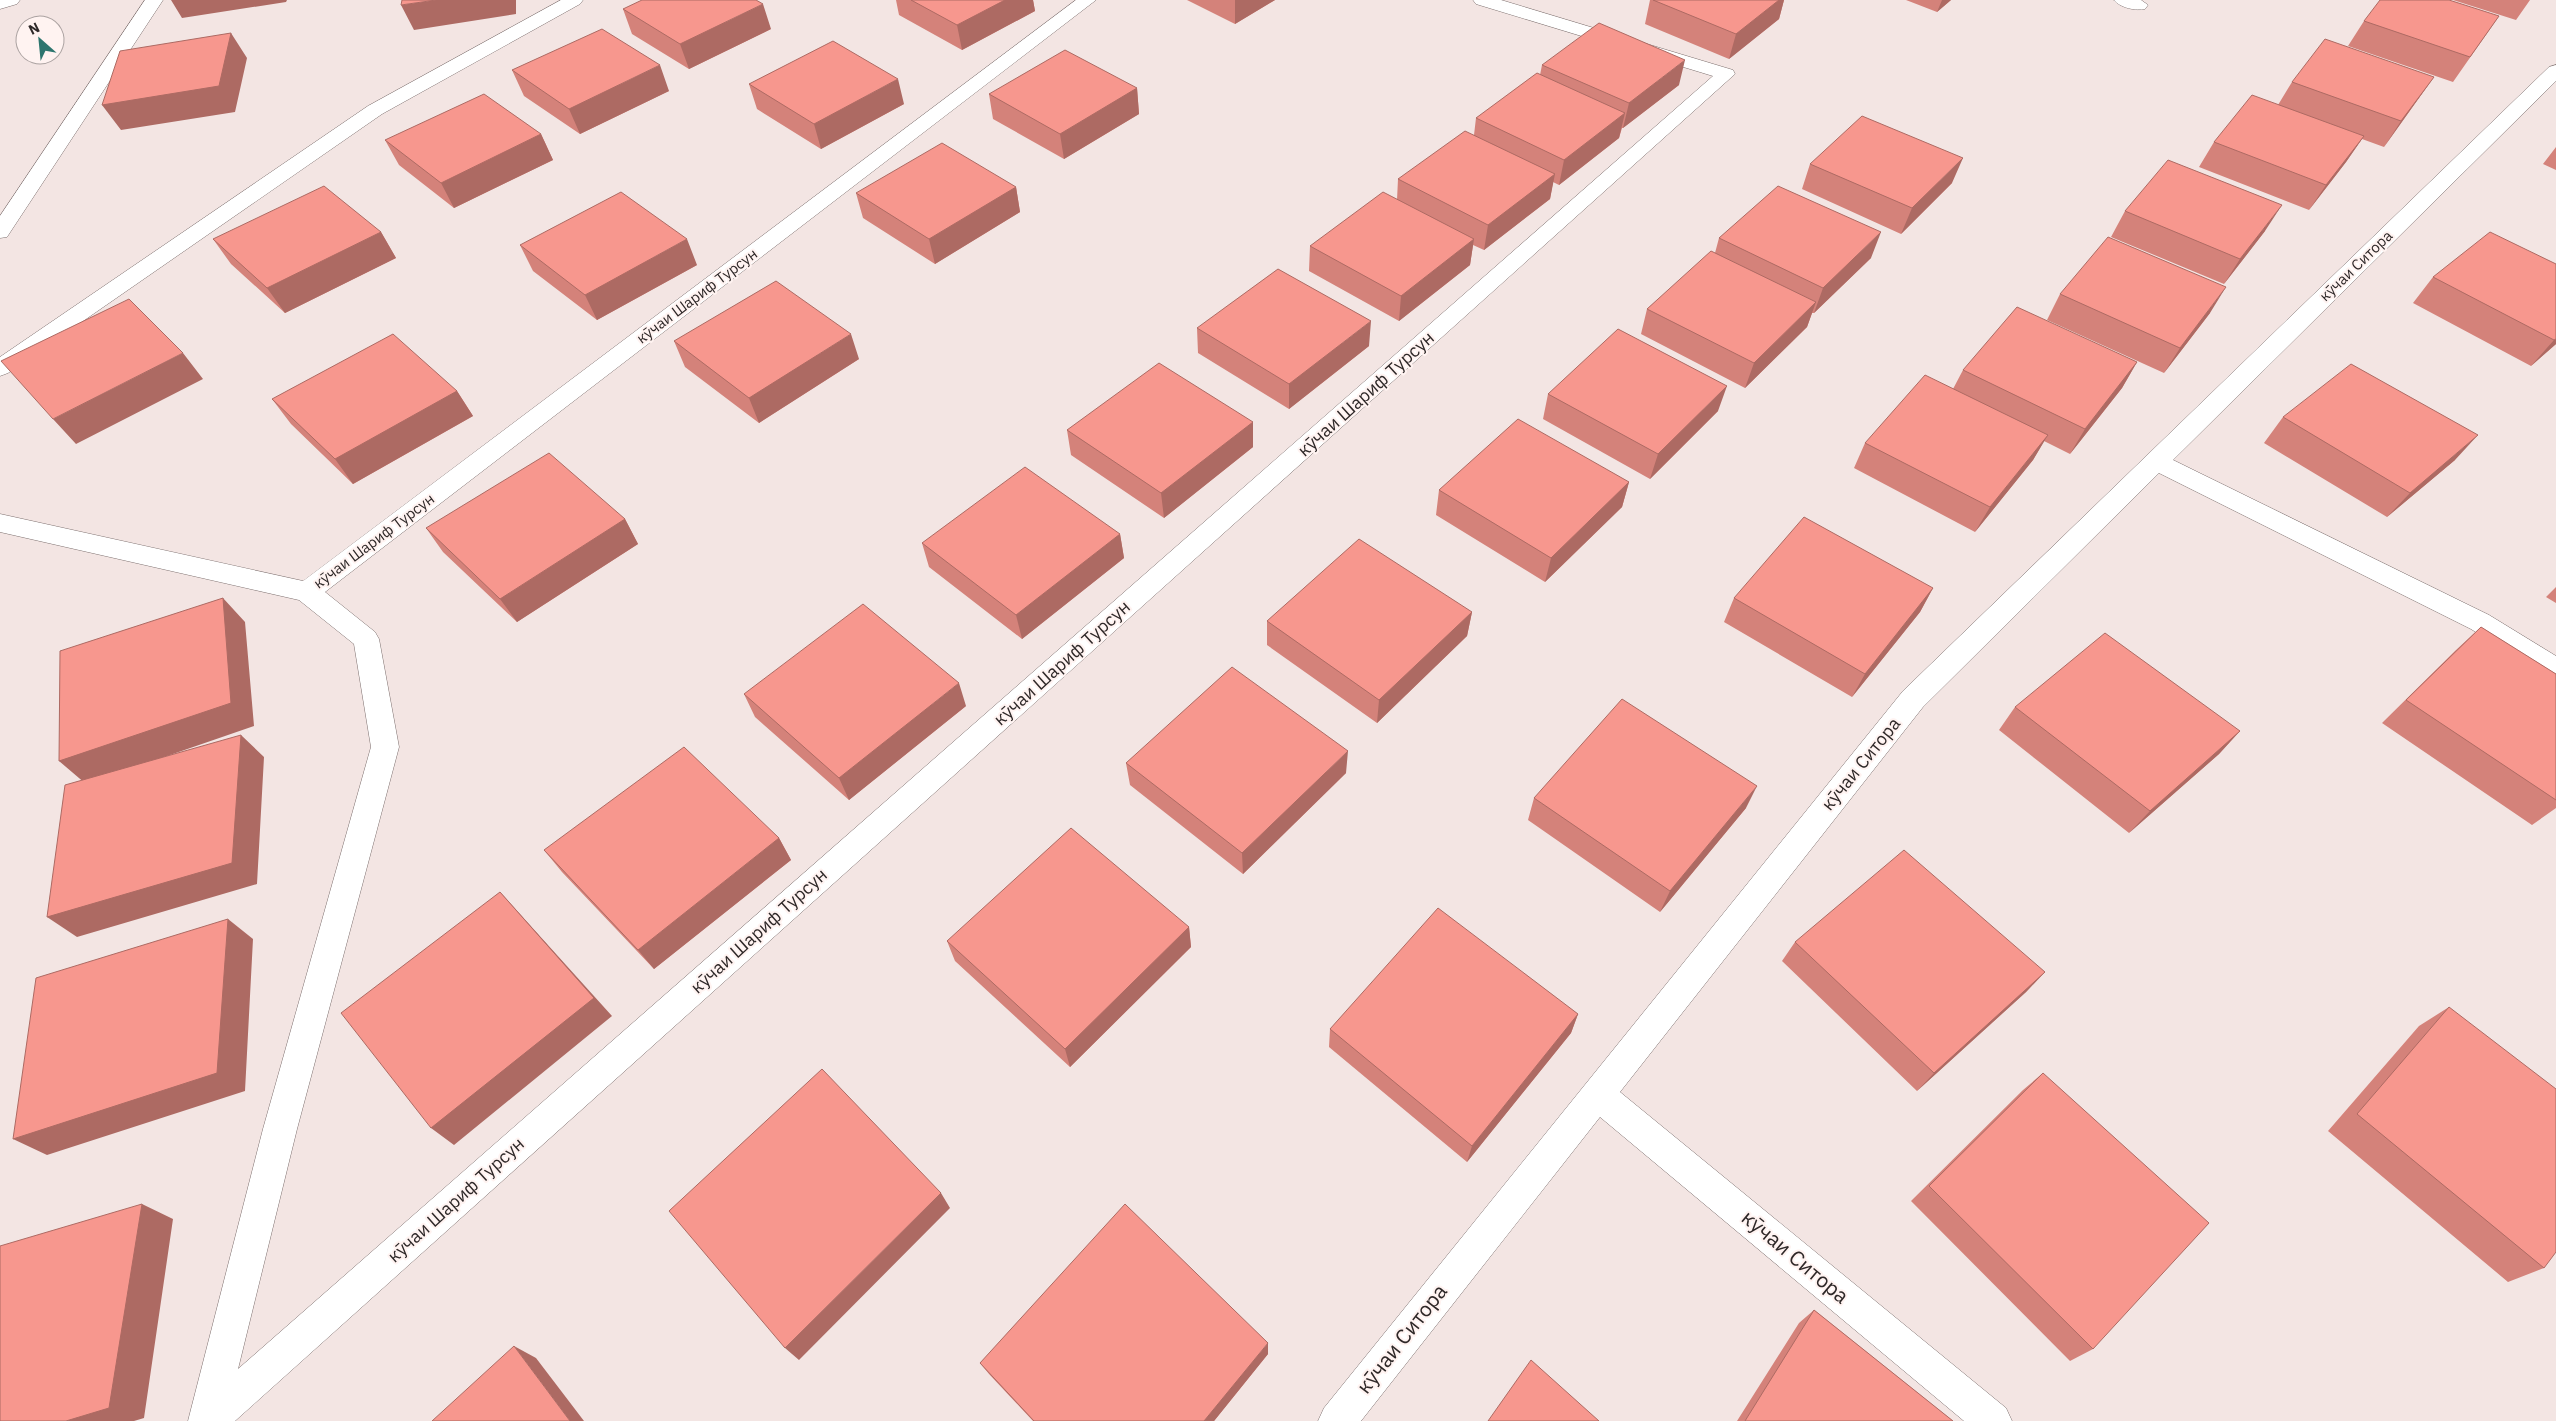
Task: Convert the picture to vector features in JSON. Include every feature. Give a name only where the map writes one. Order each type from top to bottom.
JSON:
[{"type":"street","points":[[0,4],[11,0]]},
{"type":"street","points":[[0,232],[154,0]]},
{"type":"street","points":[[0,368],[375,110],[574,0]]},
{"type":"street","name":"кӯчаи Шариф Турсун","points":[[307,592],[1087,0]]},
{"type":"street","name":"кӯчаи Шариф Турсун","points":[[207,1421],[1726,74],[1482,0]]},
{"type":"street","name":"кӯчаи Ситора","points":[[1337,1421],[1913,699],[2556,71]]},
{"type":"street","points":[[2155,461],[2480,622],[2556,669]]},
{"type":"street","name":"кӯчаи Шариф Турсун","points":[[0,524],[307,592],[366,639],[384,747],[280,1129],[207,1421]]},
{"type":"street","name":"кӯчаи Ситора","points":[[1597,1094],[1993,1421]]},
{"type":"building","points":[[402,0],[436,0],[401,5]]},
{"type":"building","points":[[642,0],[756,0],[763,4],[680,44],[623,9]]},
{"type":"building","points":[[911,0],[1005,0],[957,25]]},
{"type":"building","points":[[1653,0],[1779,0],[1736,34]]},
{"type":"building","points":[[2380,0],[2449,0],[2499,16],[2470,57],[2364,21]]},
{"type":"building","points":[[1599,23],[1685,60],[1629,103],[1542,65]]},
{"type":"building","points":[[602,29],[660,65],[569,109],[512,70]]},
{"type":"building","points":[[231,33],[219,86],[102,105],[120,51]]},
{"type":"building","points":[[2325,39],[2434,77],[2401,121],[2292,82]]},
{"type":"building","points":[[833,41],[898,79],[814,124],[749,84]]},
{"type":"building","points":[[1065,50],[1137,88],[1060,134],[989,94]]},
{"type":"building","points":[[1537,73],[1625,113],[1564,160],[1476,118]]},
{"type":"building","points":[[484,94],[541,134],[441,183],[385,140]]},
{"type":"building","points":[[2252,95],[2364,136],[2326,185],[2214,142]]},
{"type":"building","points":[[1862,116],[1963,158],[1912,208],[1810,164]]},
{"type":"building","points":[[1465,131],[1555,174],[1488,225],[1398,179]]},
{"type":"building","points":[[942,143],[1016,187],[929,239],[856,193]]},
{"type":"building","points":[[2168,160],[2282,205],[2240,259],[2125,211]]},
{"type":"building","points":[[324,186],[381,232],[267,288],[213,239]]},
{"type":"building","points":[[1778,186],[1881,232],[1823,288],[1719,238]]},
{"type":"building","points":[[621,192],[687,239],[585,295],[520,245]]},
{"type":"building","points":[[1383,192],[1474,239],[1401,296],[1310,246]]},
{"type":"building","points":[[2490,232],[2556,264],[2556,339],[2554,340],[2433,277]]},
{"type":"building","points":[[2108,237],[2226,287],[2180,348],[2060,294]]},
{"type":"building","points":[[1711,251],[1816,302],[1754,363],[1647,309]]},
{"type":"building","points":[[1278,269],[1371,321],[1289,384],[1197,328]]},
{"type":"building","points":[[776,281],[851,334],[749,398],[674,341]]},
{"type":"building","points":[[129,299],[183,353],[53,419],[1,361]]},
{"type":"building","points":[[2017,307],[2137,362],[2085,429],[1963,370]]},
{"type":"building","points":[[1618,329],[1727,386],[1658,454],[1548,394]]},
{"type":"building","points":[[393,334],[457,391],[335,459],[272,399]]},
{"type":"building","points":[[1159,363],[1253,422],[1161,493],[1067,430]]},
{"type":"building","points":[[2351,364],[2478,435],[2410,493],[2283,417]]},
{"type":"building","points":[[1925,375],[2048,435],[1990,507],[1865,443]]},
{"type":"building","points":[[1518,419],[1629,482],[1551,558],[1439,490]]},
{"type":"building","points":[[549,453],[625,519],[500,599],[426,528]]},
{"type":"building","points":[[1025,467],[1120,534],[1016,615],[922,543]]},
{"type":"building","points":[[1804,517],[1933,588],[1865,674],[1734,598]]},
{"type":"building","points":[[1359,539],[1472,612],[1379,700],[1267,621]]},
{"type":"building","points":[[223,598],[231,703],[59,761],[60,651]]},
{"type":"building","points":[[863,604],[959,683],[839,778],[744,694]]},
{"type":"building","points":[[2481,627],[2556,674],[2556,800],[2406,700]]},
{"type":"building","points":[[2105,633],[2240,731],[2150,811],[2015,707]]},
{"type":"building","points":[[1232,667],[1348,751],[1242,853],[1126,763]]},
{"type":"building","points":[[1622,699],[1757,786],[1670,891],[1534,798]]},
{"type":"building","points":[[241,735],[232,863],[47,917],[65,785]]},
{"type":"building","points":[[684,747],[779,838],[638,950],[544,850]]},
{"type":"building","points":[[1071,828],[1189,927],[1065,1049],[947,941]]},
{"type":"building","points":[[1904,850],[2045,972],[1934,1073],[1795,942]]},
{"type":"building","points":[[500,892],[594,998],[431,1128],[341,1013]]},
{"type":"building","points":[[1438,908],[1578,1014],[1472,1146],[1330,1029]]},
{"type":"building","points":[[228,919],[217,1073],[13,1139],[36,978]]},
{"type":"building","points":[[2449,1007],[2556,1089],[2556,1252],[2544,1268],[2357,1114]]},
{"type":"building","points":[[822,1069],[941,1193],[785,1348],[669,1211]]},
{"type":"building","points":[[2043,1073],[2209,1223],[2093,1349],[1929,1186]]},
{"type":"building","points":[[142,1204],[109,1408],[66,1421],[0,1421],[0,1246]]},
{"type":"building","points":[[1125,1204],[1268,1343],[1204,1421],[1034,1421],[980,1363]]},
{"type":"building","points":[[1814,1310],[1953,1421],[1745,1421]]},
{"type":"building","points":[[514,1346],[570,1421],[432,1421]]},
{"type":"building","points":[[1531,1360],[1599,1421],[1488,1421]]}]
